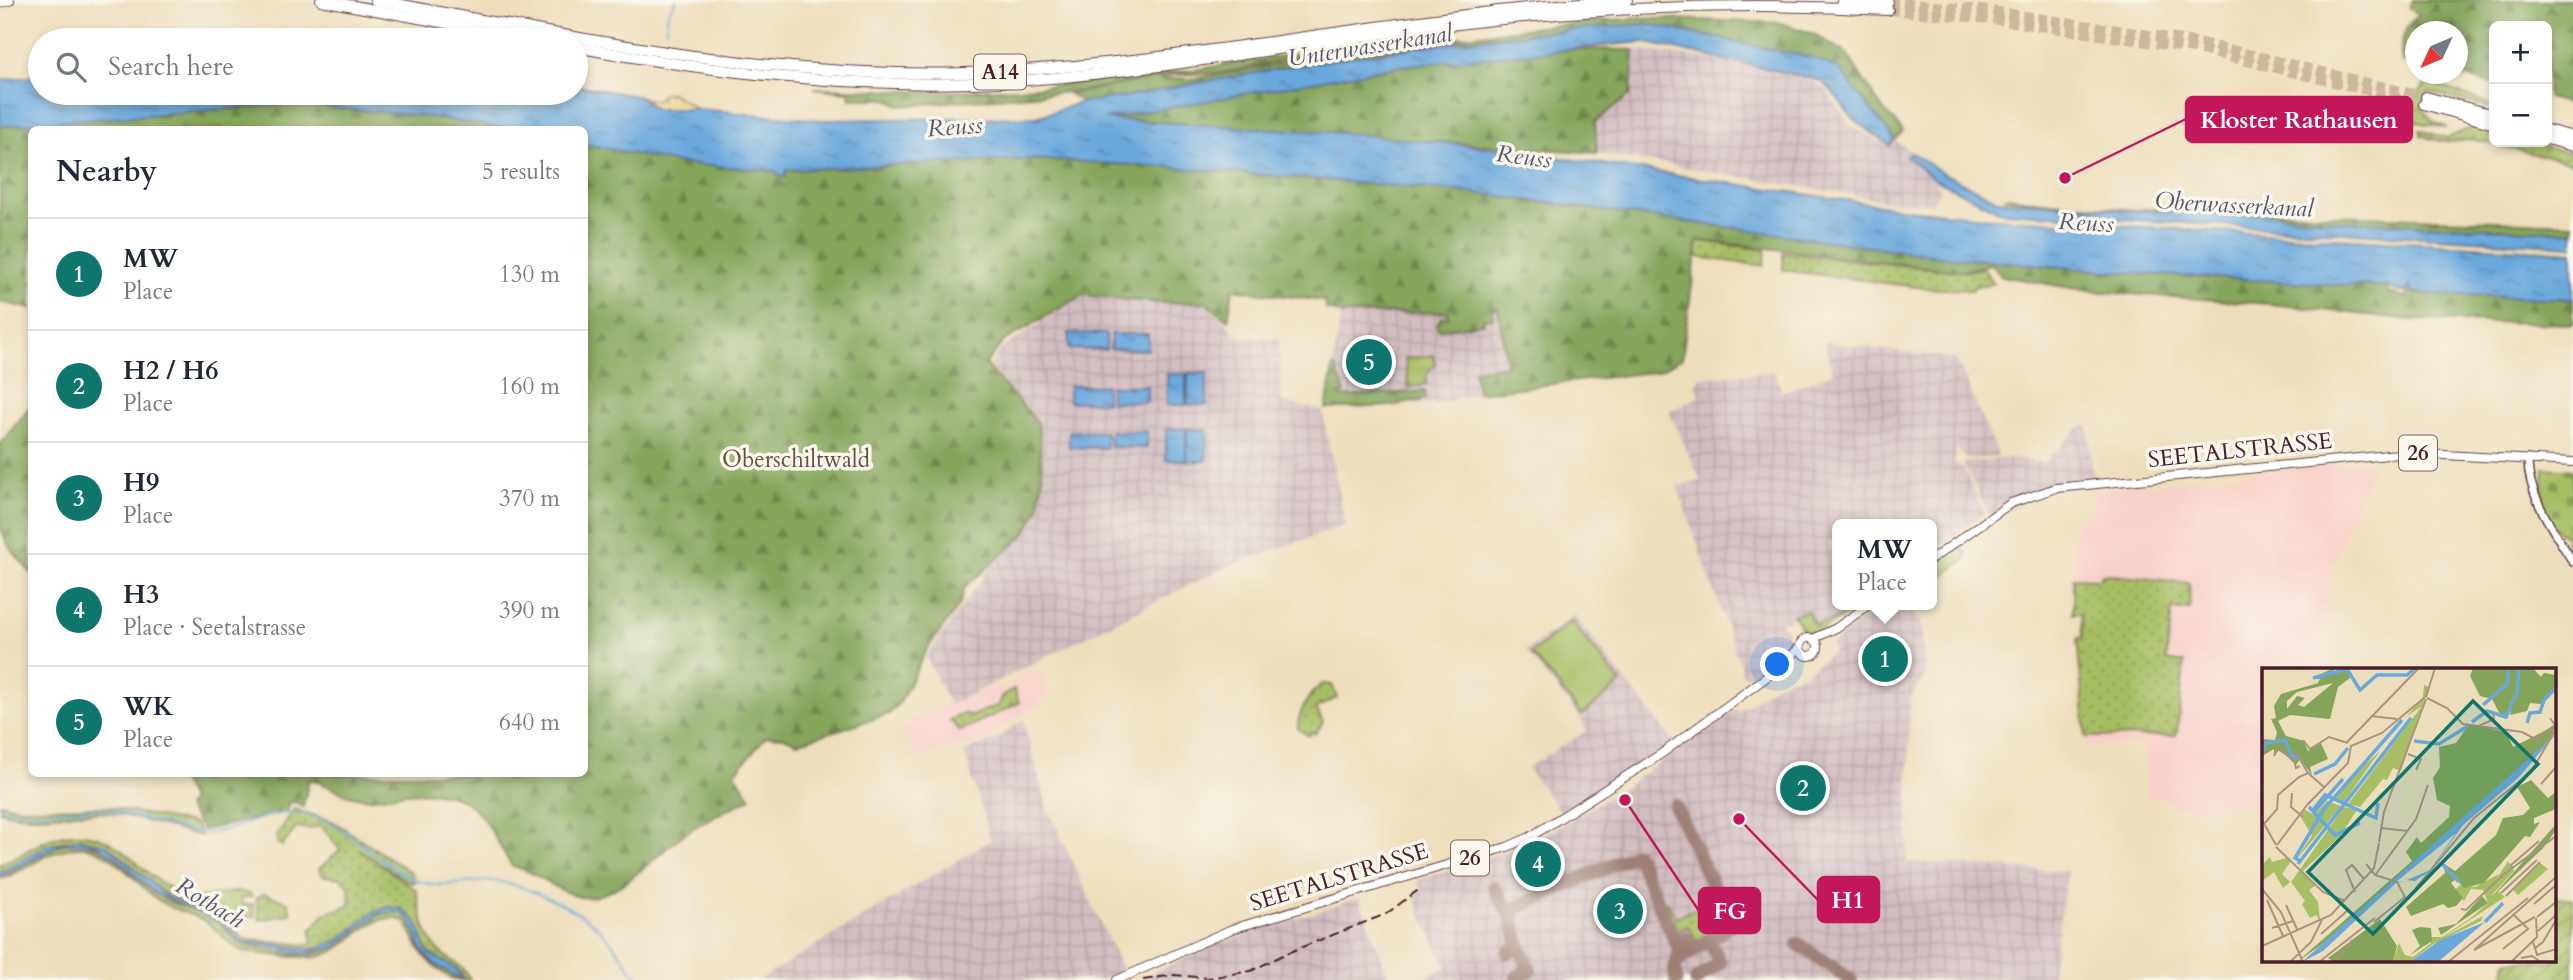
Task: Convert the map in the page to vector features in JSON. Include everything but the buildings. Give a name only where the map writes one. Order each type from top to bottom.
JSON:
[{"type":"highway","points":[[0,2],[9,0]]},
{"type":"highway","points":[[321,0],[473,28]]},
{"type":"highway","name":"A14","points":[[375,0],[532,28]]},
{"type":"highway","name":"A14","points":[[588,38],[718,61],[827,71],[935,74],[1081,66],[1439,16],[1627,0]]},
{"type":"highway","name":"A14","points":[[588,49],[696,68],[798,79],[899,83],[981,82],[1127,70],[1414,29],[1535,16],[1703,7],[1888,6],[1842,0]]},
{"type":"highway","points":[[2489,114],[2425,101],[2489,122]]},
{"type":"highway","points":[[2552,131],[2573,137]]},
{"type":"highway","points":[[2552,140],[2573,146]]},
{"type":"main road","name":"SEETALSTRASSE","points":[[1937,555],[2011,503],[2056,488],[2408,453],[2573,461]]},
{"type":"main road","points":[[1815,643],[1862,610]]},
{"type":"main road","name":"SEETALSTRASSE","points":[[1117,980],[1232,929],[1521,841],[1637,771],[1779,668],[1805,639],[1815,643],[1815,654],[1779,668]]},
{"type":"main road","points":[[1800,647],[1808,656]]},
{"type":"street","points":[[2528,459],[2528,469],[2547,520],[2573,562]]},
{"type":"shaded area","points":[[1634,50],[1712,59],[1815,82],[1826,90],[1851,126],[1888,146],[1895,140],[1927,163],[1939,190],[1933,203],[1888,201],[1597,153],[1595,122],[1631,94]]},
{"type":"shaded area","points":[[1083,295],[1162,303],[1205,302],[1238,336],[1279,339],[1281,402],[1322,410],[1346,525],[1221,569],[950,705],[926,657],[998,556],[1025,534],[1038,423],[990,365],[1001,349]]},
{"type":"shaded area","points":[[1498,308],[1507,366],[1474,370],[1478,393],[1438,403],[1326,409],[1341,314]]},
{"type":"shaded area","points":[[1825,342],[1957,359],[1998,457],[1967,459],[1958,449],[1955,451],[1957,456],[1953,461],[1964,469],[1984,513],[1937,550],[1937,519],[1832,519],[1832,540],[1828,542],[1832,554],[1832,610],[1849,610],[1836,619],[1813,626],[1799,614],[1793,615],[1789,621],[1781,621],[1780,625],[1783,624],[1791,646],[1756,672],[1755,676],[1744,676],[1677,486],[1701,481],[1669,411],[1701,396],[1695,384],[1700,377],[1775,372],[1782,392],[1833,373]]},
{"type":"shaded area","points":[[2088,426],[2094,486],[2051,489],[1990,517],[1963,463],[2011,458],[2044,463],[2079,428]]},
{"type":"shaded area","points":[[2375,461],[2333,563],[2328,602],[2324,607],[2320,668],[2262,668],[2262,803],[2173,809],[2172,803],[2161,797],[2146,798],[2143,744],[2086,748],[2086,737],[2173,736],[2184,663],[2166,660],[2172,610],[2188,610],[2189,583],[2103,574],[2099,579],[2073,578],[2073,532],[2076,525],[2093,510],[2091,490]]},
{"type":"shaded area","points":[[1875,610],[1912,610],[1922,625],[1925,676],[1910,698],[1907,862],[2067,871],[2051,980],[1420,980],[1447,968],[1413,896],[1422,889],[1416,881],[1535,841],[1624,788],[1735,709],[1738,712],[1780,682],[1804,674],[1835,650],[1831,644]]},
{"type":"shaded area","points":[[1574,615],[1674,742],[1563,815],[1527,768],[1586,731],[1581,719],[1526,651]]},
{"type":"shaded area","points":[[1035,670],[1041,672],[1049,692],[1043,701],[980,742],[916,757],[900,726],[948,702],[950,705],[989,687],[994,691]]},
{"type":"shaded area","points":[[1023,720],[1047,807],[1123,971],[1102,980],[759,980],[991,840],[964,752],[993,741]]},
{"type":"shaded area","points":[[1359,898],[1390,980],[1140,980],[1200,950]]},
{"type":"green space","points":[[2412,0],[2573,0],[2573,105],[2552,99],[2552,21],[2489,21],[2489,83],[2468,78],[2468,21],[2412,21],[2419,15],[2409,8]]},
{"type":"green space","points":[[1640,18],[1781,23],[1814,34],[1847,54],[1881,107],[1903,131],[1895,140],[1888,135],[1839,69],[1813,58],[1647,24],[1453,40],[1125,97],[1082,102],[1069,94],[1157,78],[1190,79],[1431,40]]},
{"type":"green space","points":[[2404,35],[2405,62],[2402,61],[2401,48]]},
{"type":"green space","points":[[1568,49],[1634,50],[1631,94],[1595,122],[1597,153],[1103,118],[1400,66]]},
{"type":"green space","points":[[1316,51],[1324,53],[1220,73],[1171,75],[1080,91],[901,106],[887,99],[850,99],[849,92],[814,88],[935,92],[1040,87],[1193,70]]},
{"type":"green space","points":[[2425,84],[2435,84],[2489,104],[2488,107],[2428,92],[2422,108],[2431,120],[2447,128],[2412,121],[2407,111]]},
{"type":"green space","points":[[303,105],[424,116],[487,126],[28,126],[28,308],[0,302],[0,126]]},
{"type":"green space","points":[[2473,127],[2489,132],[2489,143],[2471,139],[2440,141],[2421,135],[2420,130],[2447,138]]},
{"type":"green space","name":"Oberschiltwald","points":[[588,145],[677,163],[775,171],[781,174],[786,170],[1032,159],[1167,167],[1467,192],[1948,257],[2141,274],[2385,287],[2391,294],[2406,297],[2410,285],[2412,293],[2573,299],[2573,324],[2411,320],[2271,304],[2089,291],[2002,276],[1991,264],[1962,271],[1698,240],[1682,358],[1659,371],[1478,393],[1474,370],[1507,365],[1498,308],[1492,309],[1493,318],[1483,319],[1484,323],[1439,330],[1437,324],[1441,318],[1448,317],[1448,312],[1341,314],[1326,309],[1324,301],[1233,289],[1228,320],[1205,302],[1162,303],[1083,295],[1004,341],[985,364],[1038,423],[1042,478],[1039,507],[1025,534],[964,588],[960,604],[927,649],[900,702],[889,714],[797,743],[784,737],[766,736],[735,773],[751,798],[689,831],[623,884],[594,897],[580,897],[512,866],[483,818],[462,800],[448,795],[407,793],[364,798],[309,779],[303,807],[295,802],[288,803],[288,812],[203,830],[187,807],[191,799],[180,779],[166,777],[588,777]]},
{"type":"green space","points":[[2505,147],[2546,147],[2573,154],[2573,163]]},
{"type":"green space","points":[[2004,197],[2134,210],[2170,206],[2250,208],[2308,214],[2573,224],[2573,232],[2333,221],[2274,214],[2124,210],[2051,205]]},
{"type":"green space","points":[[1698,241],[1766,250],[1764,266],[1696,257]]},
{"type":"green space","points":[[1783,253],[1966,272],[1983,267],[1993,284],[1975,286],[1972,290],[1925,288],[1783,270]]},
{"type":"green space","points":[[1433,355],[1435,364],[1427,373],[1426,384],[1409,388],[1405,359]]},
{"type":"green space","points":[[1333,367],[1336,367],[1345,393],[1340,394],[1341,397],[1425,391],[1426,399],[1391,406],[1326,409]]},
{"type":"green space","points":[[28,409],[28,569],[9,547],[0,527],[0,444]]},
{"type":"green space","points":[[2544,468],[2573,470],[2573,552],[2566,544],[2566,536],[2558,531],[2548,516],[2543,496]]},
{"type":"green space","points":[[1960,546],[1967,554],[1965,560],[1937,580],[1937,562]]},
{"type":"green space","points":[[2102,574],[2189,583],[2190,609],[2172,610],[2166,660],[2184,663],[2177,732],[2174,736],[2086,737],[2077,639],[2082,637],[2081,614],[2073,614],[2073,578],[2099,579]]},
{"type":"green space","points":[[1849,610],[1854,610],[1815,634],[1802,629],[1793,615],[1808,611],[1814,625],[1836,619]]},
{"type":"green space","points":[[1571,621],[1621,683],[1582,715],[1531,654]]},
{"type":"green space","points":[[1323,684],[1332,685],[1337,698],[1316,708],[1323,722],[1315,734],[1311,732],[1309,736],[1298,729],[1298,723],[1309,697]]},
{"type":"green space","points":[[1014,689],[1019,703],[960,731],[950,720],[964,713],[971,716],[999,705],[1003,695]]},
{"type":"green space","points":[[0,803],[21,808],[109,807],[195,824],[202,836],[109,813],[37,816],[13,814],[0,811]]},
{"type":"green space","points":[[294,809],[334,822],[412,873],[414,882],[411,883],[358,849],[416,890],[423,921],[433,943],[441,953],[464,970],[470,980],[463,980],[462,974],[431,956],[423,944],[418,926],[411,917],[390,907],[375,912],[329,945],[290,949],[238,939],[226,924],[165,895],[119,854],[95,842],[80,839],[56,843],[0,872],[0,864],[48,840],[65,835],[84,834],[101,838],[116,846],[156,879],[187,896],[204,897],[236,892],[250,894],[252,897],[241,898],[242,905],[253,904],[255,917],[220,915],[244,939],[309,945],[312,943],[311,930],[324,914],[350,905],[349,886],[341,878],[323,876],[319,869],[340,850],[321,826],[308,829],[297,827],[282,846],[277,842],[277,835]]},
{"type":"green space","points":[[62,844],[81,844],[109,853],[166,900],[214,919],[239,942],[270,951],[301,955],[318,953],[340,943],[379,915],[402,912],[415,928],[426,955],[460,980],[451,978],[430,963],[405,921],[392,918],[370,925],[340,947],[317,957],[283,956],[242,950],[205,921],[161,902],[106,855],[84,847],[61,850],[0,879]]},
{"type":"green space","points":[[1707,884],[1726,924],[1714,909],[1701,918],[1711,934],[1698,942],[1688,926],[1678,932],[1664,903],[1667,902],[1676,917],[1697,908],[1700,910],[1698,904],[1712,897],[1709,890],[1701,894],[1703,899],[1700,900],[1697,893],[1706,889]]},
{"type":"green space","points":[[264,894],[288,902],[291,914],[260,920],[256,898]]},
{"type":"green space","points":[[2556,897],[2573,899],[2573,980],[2504,980],[2507,962],[2556,962]]},
{"type":"sand","points":[[663,93],[671,93],[697,109],[655,109],[641,97],[657,101]]},
{"type":"water","name":"Reuss","points":[[1647,24],[1813,58],[1839,69],[1895,140],[1890,145],[1853,118],[1829,88],[1819,80],[1642,42],[1400,66],[1105,119],[1344,133],[1494,148],[1899,208],[1992,218],[2573,252],[2573,299],[2412,293],[2410,285],[2407,292],[2398,292],[2388,287],[2141,274],[1948,257],[1467,192],[1167,167],[1032,159],[786,170],[785,177],[782,178],[775,171],[677,163],[588,145],[588,126],[487,126],[424,116],[303,105],[588,105],[588,87],[641,97],[655,109],[697,109],[820,120],[1037,117],[1082,102],[1125,97],[1255,73],[1450,43]]},
{"type":"water","points":[[28,77],[28,105],[279,105],[0,126],[0,80]]},
{"type":"water","points":[[1910,152],[1945,174],[1997,200],[2124,210],[2274,214],[2333,221],[2573,232],[2573,246],[2001,212],[1936,180],[1906,156]]},
{"type":"water","points":[[1069,333],[1106,334],[1106,350],[1069,349]]},
{"type":"water","points":[[1111,334],[1148,334],[1148,350],[1110,349]]},
{"type":"water","points":[[1188,373],[1207,373],[1207,405],[1188,405]]},
{"type":"water","points":[[1167,374],[1186,374],[1186,405],[1167,405]]},
{"type":"water","points":[[1069,386],[1106,386],[1106,402],[1069,402]]},
{"type":"water","points":[[1110,386],[1147,386],[1147,402],[1110,402]]},
{"type":"water","points":[[1166,429],[1186,429],[1186,460],[1166,460]]},
{"type":"water","points":[[1187,429],[1207,430],[1206,461],[1187,461]]},
{"type":"water","points":[[1069,431],[1106,432],[1106,448],[1069,447]]},
{"type":"water","points":[[1110,431],[1147,432],[1147,448],[1110,447]]},
{"type":"water","points":[[80,839],[108,846],[165,895],[222,921],[233,935],[247,941],[314,950],[339,940],[375,911],[390,907],[402,909],[416,921],[428,953],[457,969],[463,980],[439,967],[426,956],[410,922],[401,912],[380,913],[335,947],[306,954],[238,942],[220,923],[155,893],[116,857],[94,844],[62,844],[0,876],[0,872],[47,846]]},
{"type":"waterway","points":[[666,29],[668,13],[676,0]]},
{"type":"waterway","points":[[1496,4],[1497,0]]},
{"type":"waterway","points":[[0,807],[29,812],[110,810],[200,833],[230,829],[263,817],[285,813],[313,817],[344,832],[416,880],[443,885],[502,882],[532,891],[564,906],[600,930],[616,947],[639,980]]},
{"type":"taxiway","points":[[1675,806],[1731,924],[1677,962]]},
{"type":"taxiway","points":[[1508,953],[1519,946],[1512,916],[1514,909],[1636,854],[1680,951],[1675,968],[1676,980]]},
{"type":"taxiway","points":[[1494,887],[1508,911]]},
{"type":"taxiway","points":[[1712,920],[1720,933]]},
{"type":"taxiway","points":[[1686,938],[1694,951]]},
{"type":"taxiway","points":[[1517,977],[1530,970],[1519,944]]},
{"type":"taxiway","points":[[1798,944],[1851,980]]},
{"type":"taxiway","points":[[1696,980],[1720,963],[1713,948]]},
{"type":"tunnel","points":[[1888,2],[1992,11],[2202,43],[2426,97]]},
{"type":"tunnel","points":[[1888,10],[1992,19],[2201,50],[2424,104]]},
{"type":"railway","points":[[1143,980],[1174,975],[1208,978],[1251,971],[1287,953],[1386,914],[1421,888]]},
{"type":"place","name":"Kloster Rathausen","points":[[2065,178]]},
{"type":"place","name":"WK","points":[[1369,362]]},
{"type":"place","name":"MW","points":[[1885,659]]},
{"type":"place","name":"H2 / H6","points":[[1803,788]]},
{"type":"place","name":"FG","points":[[1625,800]]},
{"type":"place","name":"H1","points":[[1739,819]]},
{"type":"place","name":"H3","points":[[1538,864]]},
{"type":"place","name":"H9","points":[[1620,911]]},
{"type":"water label","name":"Unterwasserkanal","points":[[1370,46]]},
{"type":"water label","name":"Oberwasserkanal","points":[[2234,205]]},
{"type":"water label","name":"Rotbach","points":[[210,903]]}]
